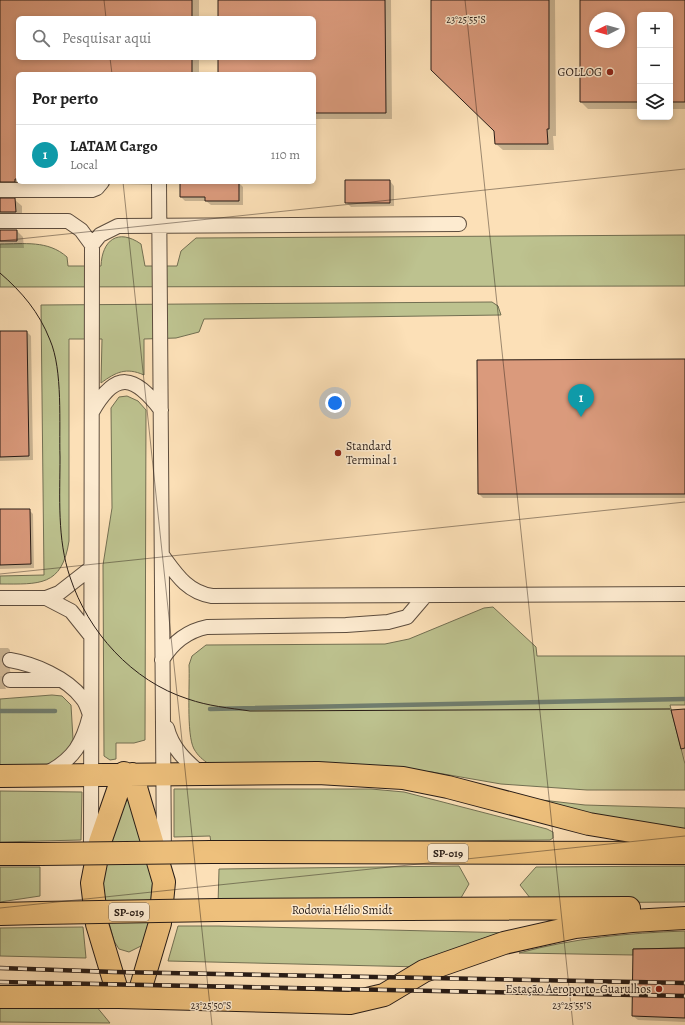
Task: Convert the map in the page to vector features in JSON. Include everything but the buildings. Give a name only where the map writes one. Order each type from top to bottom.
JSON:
[{"type":"main road","points":[[0,776],[318,772],[403,778],[456,789],[589,824],[685,840]]},
{"type":"main road","points":[[128,774],[164,882],[160,923],[128,997]]},
{"type":"main road","points":[[128,774],[100,842],[92,883],[97,924],[128,997]]},
{"type":"main road","name":"SP-019","points":[[0,854],[211,852],[685,853]]},
{"type":"main road","name":"Rodovia Hélio Smidt","points":[[0,914],[218,910],[685,908]]},
{"type":"main road","points":[[0,997],[128,997],[350,1004],[384,995],[424,971],[504,943],[575,926],[685,918]]},
{"type":"street","points":[[0,190],[92,190],[97,188],[100,184]]},
{"type":"street","points":[[159,184],[164,882]]},
{"type":"street","points":[[0,221],[68,221],[81,230],[92,250]]},
{"type":"street","points":[[92,883],[90,715],[92,413],[90,339],[92,250],[100,235],[118,226],[459,224]]},
{"type":"street","points":[[92,413],[104,394],[112,386],[128,382],[136,384],[144,390],[161,410]]},
{"type":"street","points":[[162,555],[184,584],[203,595],[212,596],[344,594],[425,596],[685,594]]},
{"type":"street","points":[[0,598],[46,598],[60,593],[92,568]]},
{"type":"street","points":[[162,660],[175,644],[194,630],[207,627],[388,622],[406,617],[425,596]]},
{"type":"street","points":[[46,598],[71,610],[91,636]]},
{"type":"street","points":[[45,775],[61,766],[72,755],[85,735],[90,715],[83,698],[60,680],[36,667],[10,670],[60,680]]},
{"type":"street","points":[[163,711],[169,736],[179,754],[200,773]]},
{"type":"green space","points":[[685,235],[685,286],[0,287],[0,244],[44,245],[67,257],[68,266],[101,266],[104,249],[108,243],[118,237],[125,237],[133,239],[141,244],[145,266],[177,266],[181,251],[196,238]]},
{"type":"green space","points":[[492,302],[498,306],[501,315],[204,319],[199,332],[176,338],[144,339],[144,375],[132,371],[126,371],[116,374],[101,383],[102,339],[69,339],[69,541],[66,556],[61,567],[54,575],[46,580],[26,584],[0,584],[0,576],[44,575],[41,305]]},
{"type":"green space","points":[[127,396],[138,401],[146,410],[145,740],[134,743],[116,743],[116,759],[110,760],[104,756],[103,565],[112,508],[111,408],[119,397]]},
{"type":"green space","points":[[493,607],[536,647],[537,656],[685,656],[685,705],[670,705],[685,764],[685,790],[587,790],[501,784],[432,772],[368,766],[209,764],[197,754],[194,749],[189,721],[189,665],[192,656],[206,645],[385,644],[409,639],[484,608]]},
{"type":"green space","points":[[52,695],[62,696],[71,705],[73,739],[68,750],[50,765],[0,769],[0,699]]},
{"type":"green space","points":[[174,789],[371,789],[404,792],[547,829],[553,832],[553,838],[550,840],[211,843],[210,836],[174,837]]},
{"type":"green space","points":[[0,791],[82,792],[81,840],[0,842]]},
{"type":"green space","points":[[516,797],[585,805],[685,808],[685,834]]},
{"type":"green space","points":[[128,799],[134,803],[153,878],[148,935],[143,945],[129,952],[119,949],[114,941],[105,908],[103,881],[114,818]]},
{"type":"green space","points":[[459,866],[469,884],[458,903],[218,905],[219,869]]},
{"type":"green space","points":[[685,866],[685,902],[534,903],[520,885],[536,867]]},
{"type":"green space","points":[[0,867],[40,867],[40,896],[0,902]]},
{"type":"green space","points":[[178,926],[515,933],[422,967],[168,961]]},
{"type":"green space","points":[[83,927],[86,958],[0,956],[0,928]]},
{"type":"green space","points":[[685,931],[685,948],[633,949],[633,955],[519,953],[601,937]]},
{"type":"green space","points":[[96,1006],[110,1023],[0,1022],[0,1007]]},
{"type":"waterway","points":[[210,709],[684,699]]},
{"type":"waterway","points":[[0,711],[55,711]]},
{"type":"tunnel","points":[[0,669],[10,670]]},
{"type":"tram line","points":[[0,273],[23,295],[41,320],[54,352],[60,397],[61,533],[70,577],[88,617],[100,635],[115,652],[148,680],[168,691],[188,699],[250,711],[670,709]]},
{"type":"railway","points":[[0,968],[115,972],[685,983]]},
{"type":"railway","points":[[0,982],[685,996]]},
{"type":"place","name":"GOLLOG","points":[[610,72]]},
{"type":"place","name":"LATAM Cargo","points":[[581,417]]},
{"type":"place","name":"Standard Terminal 1","points":[[338,453]]},
{"type":"place","name":"Estação Aeroporto-Guarulhos","points":[[659,989]]}]
